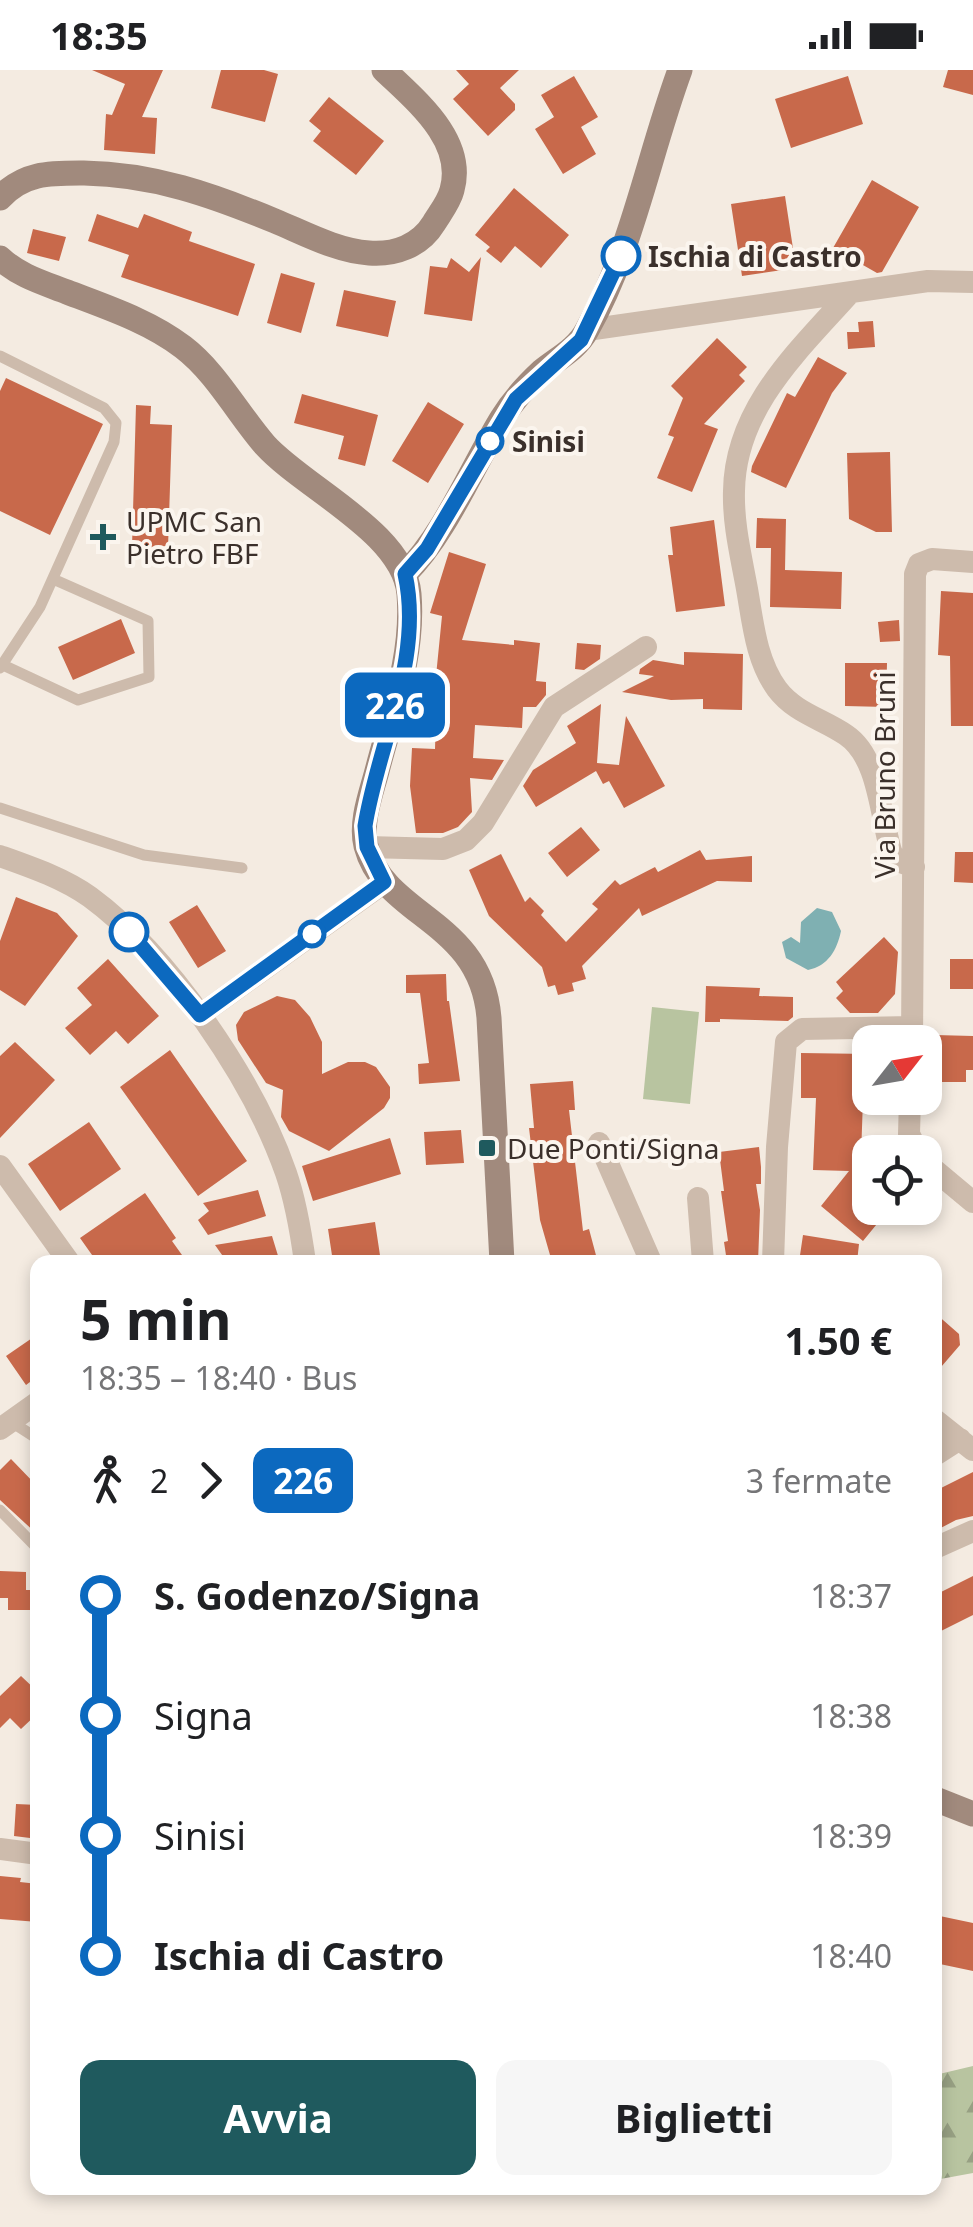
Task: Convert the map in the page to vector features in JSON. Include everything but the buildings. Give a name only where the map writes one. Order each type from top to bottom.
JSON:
[{"type":"street","points":[[0,198],[25,179],[47,172],[141,178],[188,187],[353,250],[382,254],[402,250],[427,234],[451,192],[454,173],[449,150],[436,124],[384,70]]},
{"type":"street","points":[[405,574],[427,549],[516,399],[573,348],[587,330],[630,232],[680,70]]},
{"type":"street","points":[[0,258],[36,280],[132,319],[184,347],[284,466],[367,529],[390,551],[405,574],[408,646],[370,798],[365,826],[367,847],[384,882],[463,950],[485,989],[490,1018],[502,1255]]},
{"type":"street","points":[[587,330],[928,281],[973,282]]},
{"type":"street","points":[[850,292],[788,362],[756,409],[736,464],[735,522],[755,638],[770,678],[794,707],[856,744],[869,768],[892,854],[914,867]]},
{"type":"street","name":"Via Bruno Bruni","points":[[912,1025],[915,571],[928,560],[973,562]]},
{"type":"street","points":[[367,847],[443,849],[466,840],[483,823],[554,707],[646,647]]},
{"type":"street","points":[[0,856],[62,880],[98,904],[136,940],[200,1015],[246,1088],[284,1166],[304,1255]]},
{"type":"street","points":[[200,1015],[384,882]]},
{"type":"street","points":[[773,1255],[786,1042],[802,1029],[852,1032]]},
{"type":"street","points":[[600,1143],[648,1255]]},
{"type":"street","points":[[0,1166],[64,1255]]},
{"type":"street","points":[[942,1176],[973,1202]]},
{"type":"street","points":[[698,1198],[702,1255]]},
{"type":"street","points":[[5,1425],[30,1408]]},
{"type":"street","points":[[942,1426],[966,1445]]},
{"type":"street","points":[[942,1453],[966,1445]]},
{"type":"street","points":[[942,1545],[973,1531]]},
{"type":"street","points":[[942,1802],[973,1814]]},
{"type":"street","points":[[0,1849],[30,1853]]},
{"type":"lane","points":[[0,356],[104,408],[116,423],[114,442],[53,579],[2,666],[78,700],[149,677],[148,621],[53,579]]},
{"type":"lane","points":[[0,808],[144,856],[242,868]]},
{"type":"lane","points":[[5,1425],[30,1436]]},
{"type":"lane","points":[[0,1510],[30,1541]]},
{"type":"green space","points":[[652,1007],[699,1012],[690,1104],[643,1099]]},
{"type":"green space","points":[[973,2066],[973,2173],[942,2179],[942,2073]]},
{"type":"water","points":[[817,908],[832,912],[841,931],[830,956],[808,970],[786,958],[782,942],[791,937],[800,943],[801,922]]},
{"type":"bus line","name":"226","points":[[129,932],[200,1015],[384,882],[367,847],[365,826],[408,646],[410,621],[405,574],[427,549],[503,416],[544,370],[581,340],[621,256]]},
{"type":"place","name":"Ischia di Castro","points":[[621,256]]},
{"type":"place","name":"Sinisi","points":[[490,441]]},
{"type":"place","name":"UPMC San Pietro FBF","points":[[103,537]]},
{"type":"place","name":"Due Ponti/Signa","points":[[487,1148]]}]
